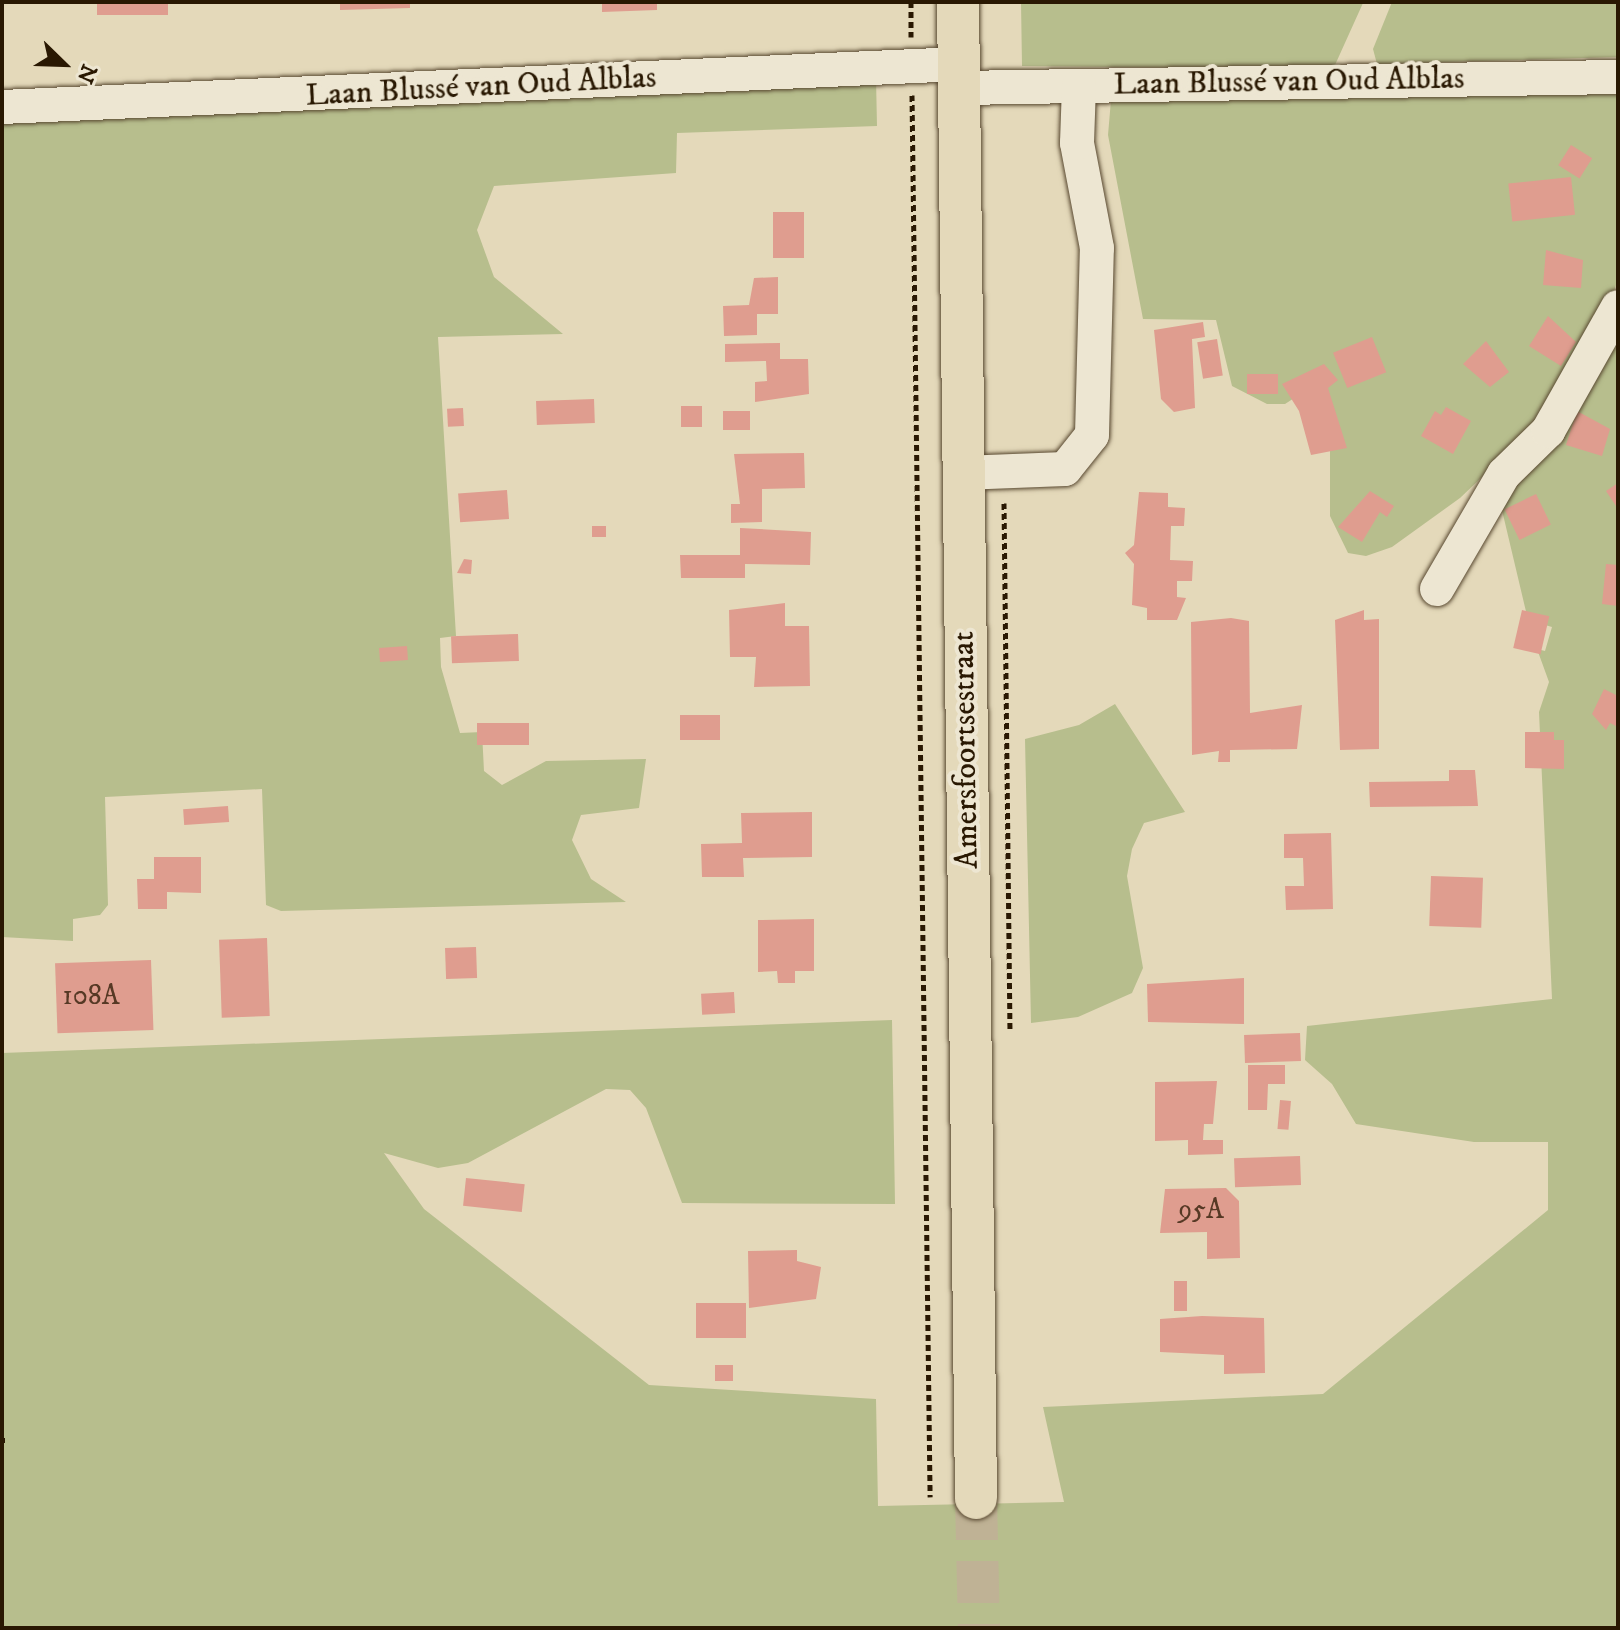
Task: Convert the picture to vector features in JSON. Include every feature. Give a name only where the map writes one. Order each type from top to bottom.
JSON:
[{"type":"main road","name":"Amersfoortsestraat","points":[[958,2],[976,1498]]},
{"type":"street","name":"Laan Blussé van Oud Alblas","points":[[2,107],[911,63],[960,76],[1079,86],[1618,77]]},
{"type":"street","points":[[962,473],[1065,469],[1092,435],[1097,248],[1077,143],[1079,86]]},
{"type":"street","points":[[1437,589],[1504,474],[1548,431],[1618,307]]},
{"type":"path","name":"Amersfoortsestraat","points":[[911,2],[930,1497]]},
{"type":"path","name":"Amersfoortsestraat","points":[[1006,629],[1008,750]]},
{"type":"green space","points":[[1021,2],[1363,3],[1335,65],[1211,68],[1022,66]]},
{"type":"green space","points":[[1392,2],[1618,2],[1618,57],[1377,64],[1373,49]]},
{"type":"green space","points":[[876,78],[877,126],[677,133],[676,173],[494,186],[477,230],[494,277],[563,334],[438,337],[456,636],[440,638],[441,667],[460,733],[482,732],[484,771],[502,785],[546,761],[646,759],[639,808],[581,815],[572,840],[591,879],[626,902],[281,911],[266,905],[262,789],[105,797],[108,905],[100,915],[73,919],[73,941],[2,937],[2,115]]},
{"type":"green space","points":[[1618,90],[1618,279],[1602,327],[1526,435],[1460,498],[1392,547],[1366,556],[1348,553],[1330,516],[1330,437],[1305,391],[1285,404],[1267,404],[1232,386],[1216,320],[1143,319],[1108,135],[1111,100]]},
{"type":"green space","points":[[1618,337],[1618,1628],[2,1628],[2,1053],[892,1020],[895,1204],[682,1203],[646,1108],[630,1090],[606,1089],[468,1163],[438,1168],[384,1153],[424,1209],[649,1385],[876,1399],[878,1506],[1064,1502],[1043,1407],[1323,1394],[1548,1210],[1548,1142],[1474,1142],[1356,1124],[1332,1084],[1305,1060],[1307,1026],[1552,999],[1539,712],[1549,682],[1537,649],[1545,651],[1552,627],[1528,620],[1501,506],[1508,487],[1579,407]]},
{"type":"green space","points":[[1115,704],[1185,812],[1144,823],[1132,849],[1127,876],[1143,968],[1132,993],[1078,1017],[1031,1023],[1025,739],[1079,725]]},
{"type":"building","points":[[97,2],[168,2],[168,15],[97,15]]},
{"type":"building","points":[[340,2],[410,2],[410,8],[340,10]]},
{"type":"building","points":[[602,2],[657,2],[657,10],[602,12]]},
{"type":"building","points":[[1571,145],[1592,158],[1579,179],[1558,165]]},
{"type":"building","points":[[1571,177],[1575,215],[1512,221],[1508,184]]},
{"type":"building","points":[[773,212],[804,212],[804,258],[773,258]]},
{"type":"building","points":[[1546,250],[1583,260],[1581,288],[1543,285]]},
{"type":"building","points":[[778,277],[778,314],[757,314],[757,335],[724,336],[723,306],[749,305],[754,278]]},
{"type":"building","points":[[1548,316],[1576,342],[1561,366],[1529,346]]},
{"type":"building","points":[[1203,322],[1205,337],[1192,339],[1195,408],[1174,412],[1161,399],[1154,330]]},
{"type":"building","points":[[1372,337],[1386,372],[1347,388],[1333,353]]},
{"type":"building","points":[[1217,339],[1223,376],[1203,379],[1197,342]]},
{"type":"building","points":[[1486,341],[1509,372],[1490,387],[1463,364]]},
{"type":"building","points":[[780,343],[780,359],[808,359],[809,394],[755,402],[755,382],[767,381],[766,361],[725,362],[725,344]]},
{"type":"building","points":[[1324,364],[1338,380],[1328,388],[1347,448],[1311,455],[1299,411],[1282,384]]},
{"type":"building","points":[[1247,374],[1278,374],[1278,394],[1247,394]]},
{"type":"building","points":[[594,399],[595,423],[537,425],[536,401]]},
{"type":"building","points":[[681,406],[702,406],[702,427],[681,427]]},
{"type":"building","points":[[1446,407],[1471,421],[1453,454],[1421,436],[1435,411],[1441,415]]},
{"type":"building","points":[[463,408],[464,426],[448,427],[447,409]]},
{"type":"building","points":[[723,411],[750,411],[750,430],[723,430]]},
{"type":"building","points":[[1577,411],[1610,429],[1602,456],[1566,445]]},
{"type":"building","points":[[804,453],[805,488],[762,489],[762,522],[731,523],[731,504],[740,504],[734,454]]},
{"type":"building","points":[[1618,483],[1618,509],[1606,491]]},
{"type":"building","points":[[507,490],[509,519],[460,522],[458,493]]},
{"type":"building","points":[[1370,491],[1394,506],[1387,517],[1380,512],[1362,542],[1338,527]]},
{"type":"building","points":[[1139,492],[1168,493],[1168,507],[1185,508],[1184,526],[1171,526],[1170,560],[1193,561],[1192,581],[1177,581],[1177,597],[1186,598],[1177,620],[1147,620],[1147,608],[1132,605],[1134,564],[1125,553],[1134,545]]},
{"type":"building","points":[[1536,494],[1551,525],[1519,540],[1505,509]]},
{"type":"building","points":[[592,526],[606,526],[606,537],[592,537]]},
{"type":"building","points":[[740,528],[811,532],[810,565],[745,564],[745,578],[681,578],[680,555],[740,555]]},
{"type":"building","points":[[464,559],[472,560],[471,574],[457,573]]},
{"type":"building","points":[[1606,564],[1618,565],[1618,606],[1602,604]]},
{"type":"building","points":[[785,603],[785,626],[809,626],[810,686],[754,687],[756,657],[730,657],[729,610]]},
{"type":"building","points":[[1364,610],[1364,620],[1379,619],[1379,749],[1340,750],[1335,620]]},
{"type":"building","points":[[1522,610],[1549,616],[1541,654],[1513,648]]},
{"type":"building","points":[[1231,618],[1249,621],[1250,713],[1302,705],[1297,749],[1230,750],[1230,762],[1218,762],[1219,751],[1192,755],[1191,622]]},
{"type":"building","points":[[518,634],[519,661],[452,663],[451,636]]},
{"type":"building","points":[[407,646],[408,660],[380,662],[379,648]]},
{"type":"building","points":[[1604,689],[1618,696],[1618,727],[1610,723],[1606,730],[1592,714]]},
{"type":"building","points":[[680,715],[720,715],[720,740],[680,740]]},
{"type":"building","points":[[477,723],[529,723],[529,745],[477,745]]},
{"type":"building","points":[[1525,732],[1554,732],[1554,740],[1564,740],[1564,769],[1525,768]]},
{"type":"building","points":[[1449,770],[1475,770],[1478,806],[1370,807],[1369,782],[1449,781]]},
{"type":"building","points":[[228,806],[229,822],[184,825],[183,809]]},
{"type":"building","points":[[812,812],[812,857],[743,858],[744,877],[702,877],[701,844],[742,843],[741,813]]},
{"type":"building","points":[[1331,833],[1333,909],[1286,910],[1285,886],[1304,886],[1303,858],[1284,858],[1284,834]]},
{"type":"building","points":[[154,857],[201,857],[201,893],[167,892],[167,909],[138,909],[137,879],[154,879]]},
{"type":"building","points":[[1431,876],[1483,878],[1481,928],[1429,926]]},
{"type":"building","points":[[814,919],[814,971],[795,971],[795,983],[778,983],[777,971],[758,972],[758,920]]},
{"type":"building","points":[[267,938],[270,1016],[222,1018],[219,940]]},
{"type":"building","points":[[476,947],[477,978],[446,979],[445,948]]},
{"type":"building","points":[[151,960],[153,1030],[58,1033],[55,963]]},
{"type":"building","points":[[1244,978],[1244,1024],[1148,1022],[1147,984]]},
{"type":"building","points":[[734,992],[735,1013],[702,1015],[701,994]]},
{"type":"building","points":[[1300,1033],[1301,1061],[1245,1063],[1244,1035]]},
{"type":"building","points":[[1248,1065],[1285,1065],[1285,1084],[1268,1084],[1267,1110],[1248,1110]]},
{"type":"building","points":[[1217,1081],[1213,1124],[1204,1124],[1203,1140],[1223,1140],[1223,1154],[1188,1155],[1188,1140],[1155,1141],[1155,1082]]},
{"type":"building","points":[[1280,1100],[1291,1101],[1288,1130],[1277,1129]]},
{"type":"building","points":[[1300,1156],[1301,1185],[1235,1187],[1234,1158]]},
{"type":"building","points":[[466,1178],[525,1184],[522,1212],[463,1206]]},
{"type":"building","points":[[1226,1188],[1239,1201],[1240,1258],[1207,1259],[1207,1232],[1160,1233],[1165,1189]]},
{"type":"building","points":[[797,1250],[797,1261],[821,1267],[816,1299],[749,1308],[748,1251]]},
{"type":"building","points":[[1174,1281],[1187,1281],[1187,1311],[1174,1311]]},
{"type":"building","points":[[696,1303],[746,1303],[746,1338],[696,1338]]},
{"type":"building","points":[[1202,1316],[1264,1318],[1265,1373],[1224,1374],[1224,1355],[1160,1352],[1160,1319]]},
{"type":"building","points":[[715,1365],[733,1365],[733,1381],[715,1381]]},
{"type":"tunnel","points":[[976,1498],[979,1628]]}]
